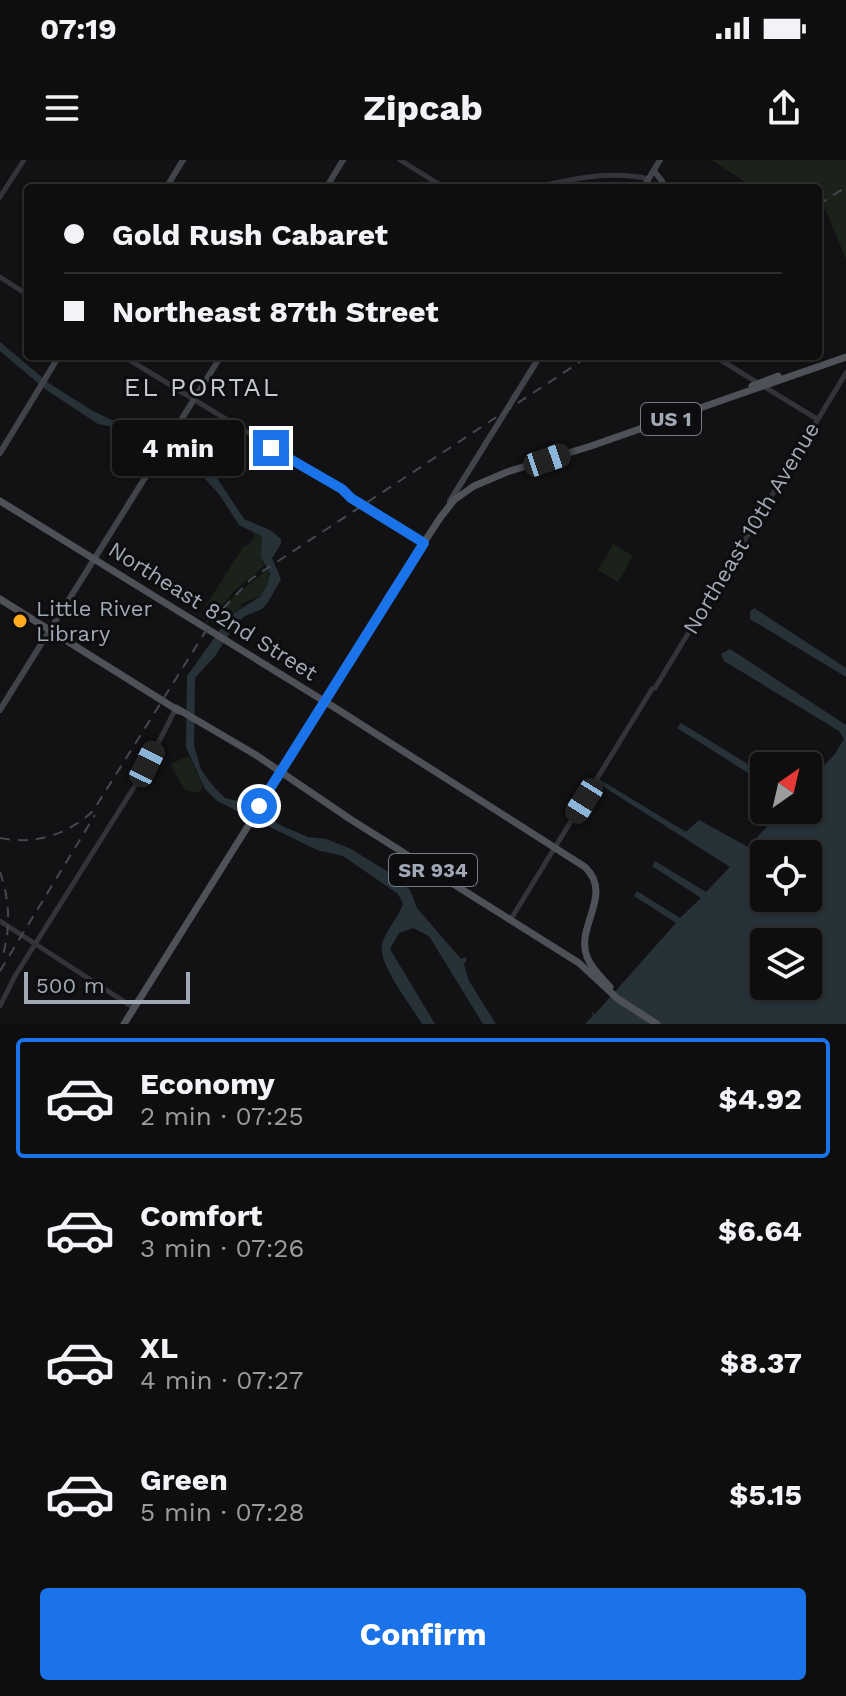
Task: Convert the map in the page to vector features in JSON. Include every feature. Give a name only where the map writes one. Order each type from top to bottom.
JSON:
[{"type":"main road","points":[[168,184],[183,160]]},
{"type":"main road","points":[[328,184],[341,163],[331,160]]},
{"type":"main road","points":[[646,184],[660,160]]},
{"type":"main road","points":[[654,171],[662,181]]},
{"type":"main road","name":"US 1","points":[[692,409],[846,355]]},
{"type":"main road","name":"US 1","points":[[124,1024],[445,512],[474,489],[515,471],[846,355]]},
{"type":"main road","points":[[0,453],[58,360]]},
{"type":"main road","points":[[0,710],[218,360]]},
{"type":"main road","points":[[445,512],[507,415],[524,374],[536,360]]},
{"type":"main road","points":[[774,392],[775,382]]},
{"type":"main road","name":"Northeast 82nd Street","points":[[0,501],[325,701],[587,868],[596,882],[597,896],[585,949],[589,962],[600,977]]},
{"type":"main road","name":"SR 934","points":[[0,599],[511,919],[585,968],[657,1024]]},
{"type":"main road","points":[[511,919],[516,919],[585,962],[600,977]]},
{"type":"main road","points":[[585,968],[600,977]]},
{"type":"main road","name":"SR 934","points":[[600,977],[612,990],[664,1024]]},
{"type":"street","points":[[0,197],[24,160]]},
{"type":"street","points":[[400,160],[441,184]]},
{"type":"street","points":[[406,160],[442,184]]},
{"type":"street","points":[[552,184],[591,176],[639,176],[649,179]]},
{"type":"street","points":[[639,176],[643,184]]},
{"type":"street","points":[[0,277],[24,292]]},
{"type":"street","points":[[129,360],[424,543]]},
{"type":"street","points":[[720,360],[817,419]]},
{"type":"street","points":[[725,360],[757,384]]},
{"type":"street","name":"Northeast 10th Avenue","points":[[511,919],[846,373]]},
{"type":"street","points":[[0,1006],[35,944],[143,773],[176,708]]},
{"type":"street","points":[[0,921],[134,1008]]},
{"type":"shaded area","points":[[712,160],[846,160],[846,259],[822,208],[822,184],[748,184]]},
{"type":"shaded area","points":[[0,342],[50,384],[93,411],[118,423],[139,427],[189,452],[215,475],[244,519],[270,530],[281,539],[272,558],[281,579],[268,602],[235,625],[215,656],[195,678],[194,745],[201,770],[225,798],[242,802],[282,826],[308,837],[326,839],[349,848],[387,871],[410,890],[417,908],[461,959],[465,957],[467,960],[464,964],[469,981],[496,1024],[483,1024],[429,936],[413,928],[399,933],[390,949],[435,1024],[422,1024],[390,973],[382,952],[384,939],[403,904],[398,894],[343,856],[317,850],[217,801],[205,789],[186,747],[187,676],[230,616],[261,596],[268,583],[270,574],[261,557],[262,536],[239,525],[219,494],[191,464],[130,430],[98,424],[45,389],[0,351]]},
{"type":"shaded area","points":[[252,532],[262,536],[264,566],[234,591],[207,624],[205,622],[212,611],[206,605],[244,546],[249,545],[255,536]]},
{"type":"shaded area","points":[[613,544],[633,556],[618,582],[598,570]]},
{"type":"shaded area","points":[[267,570],[270,578],[261,596],[240,604],[242,607],[230,616],[219,631],[222,625],[219,622],[211,626],[234,596]]},
{"type":"shaded area","points":[[754,608],[846,668],[846,677],[750,619]]},
{"type":"shaded area","points":[[730,649],[846,725],[846,1024],[585,1024],[593,1016],[592,1012],[595,1014],[676,923],[634,896],[637,891],[680,918],[701,898],[652,866],[655,861],[706,892],[730,867],[596,782],[599,779],[686,832],[699,820],[748,847],[750,845],[750,912],[822,912],[822,840],[755,840],[770,824],[822,824],[822,768],[844,739],[839,731],[724,661],[721,654]]},
{"type":"shaded area","points":[[681,723],[750,765],[750,774],[677,728]]},
{"type":"shaded area","points":[[189,756],[203,786],[199,793],[185,790],[170,764]]},
{"type":"railway","points":[[822,202],[846,187]]},
{"type":"railway","points":[[0,838],[26,840],[50,836],[72,826],[93,811],[214,618],[251,579],[583,360]]},
{"type":"railway","points":[[0,971],[95,815]]},
{"type":"railway","points":[[0,872],[8,915],[2,958]]},
{"type":"place","name":"Little River Library","points":[[20,621]]},
{"type":"district","name":"EL PORTAL","points":[[202,387]]},
{"type":"route","points":[[259,806],[424,543],[351,498],[342,489],[330,485],[271,448]]}]
